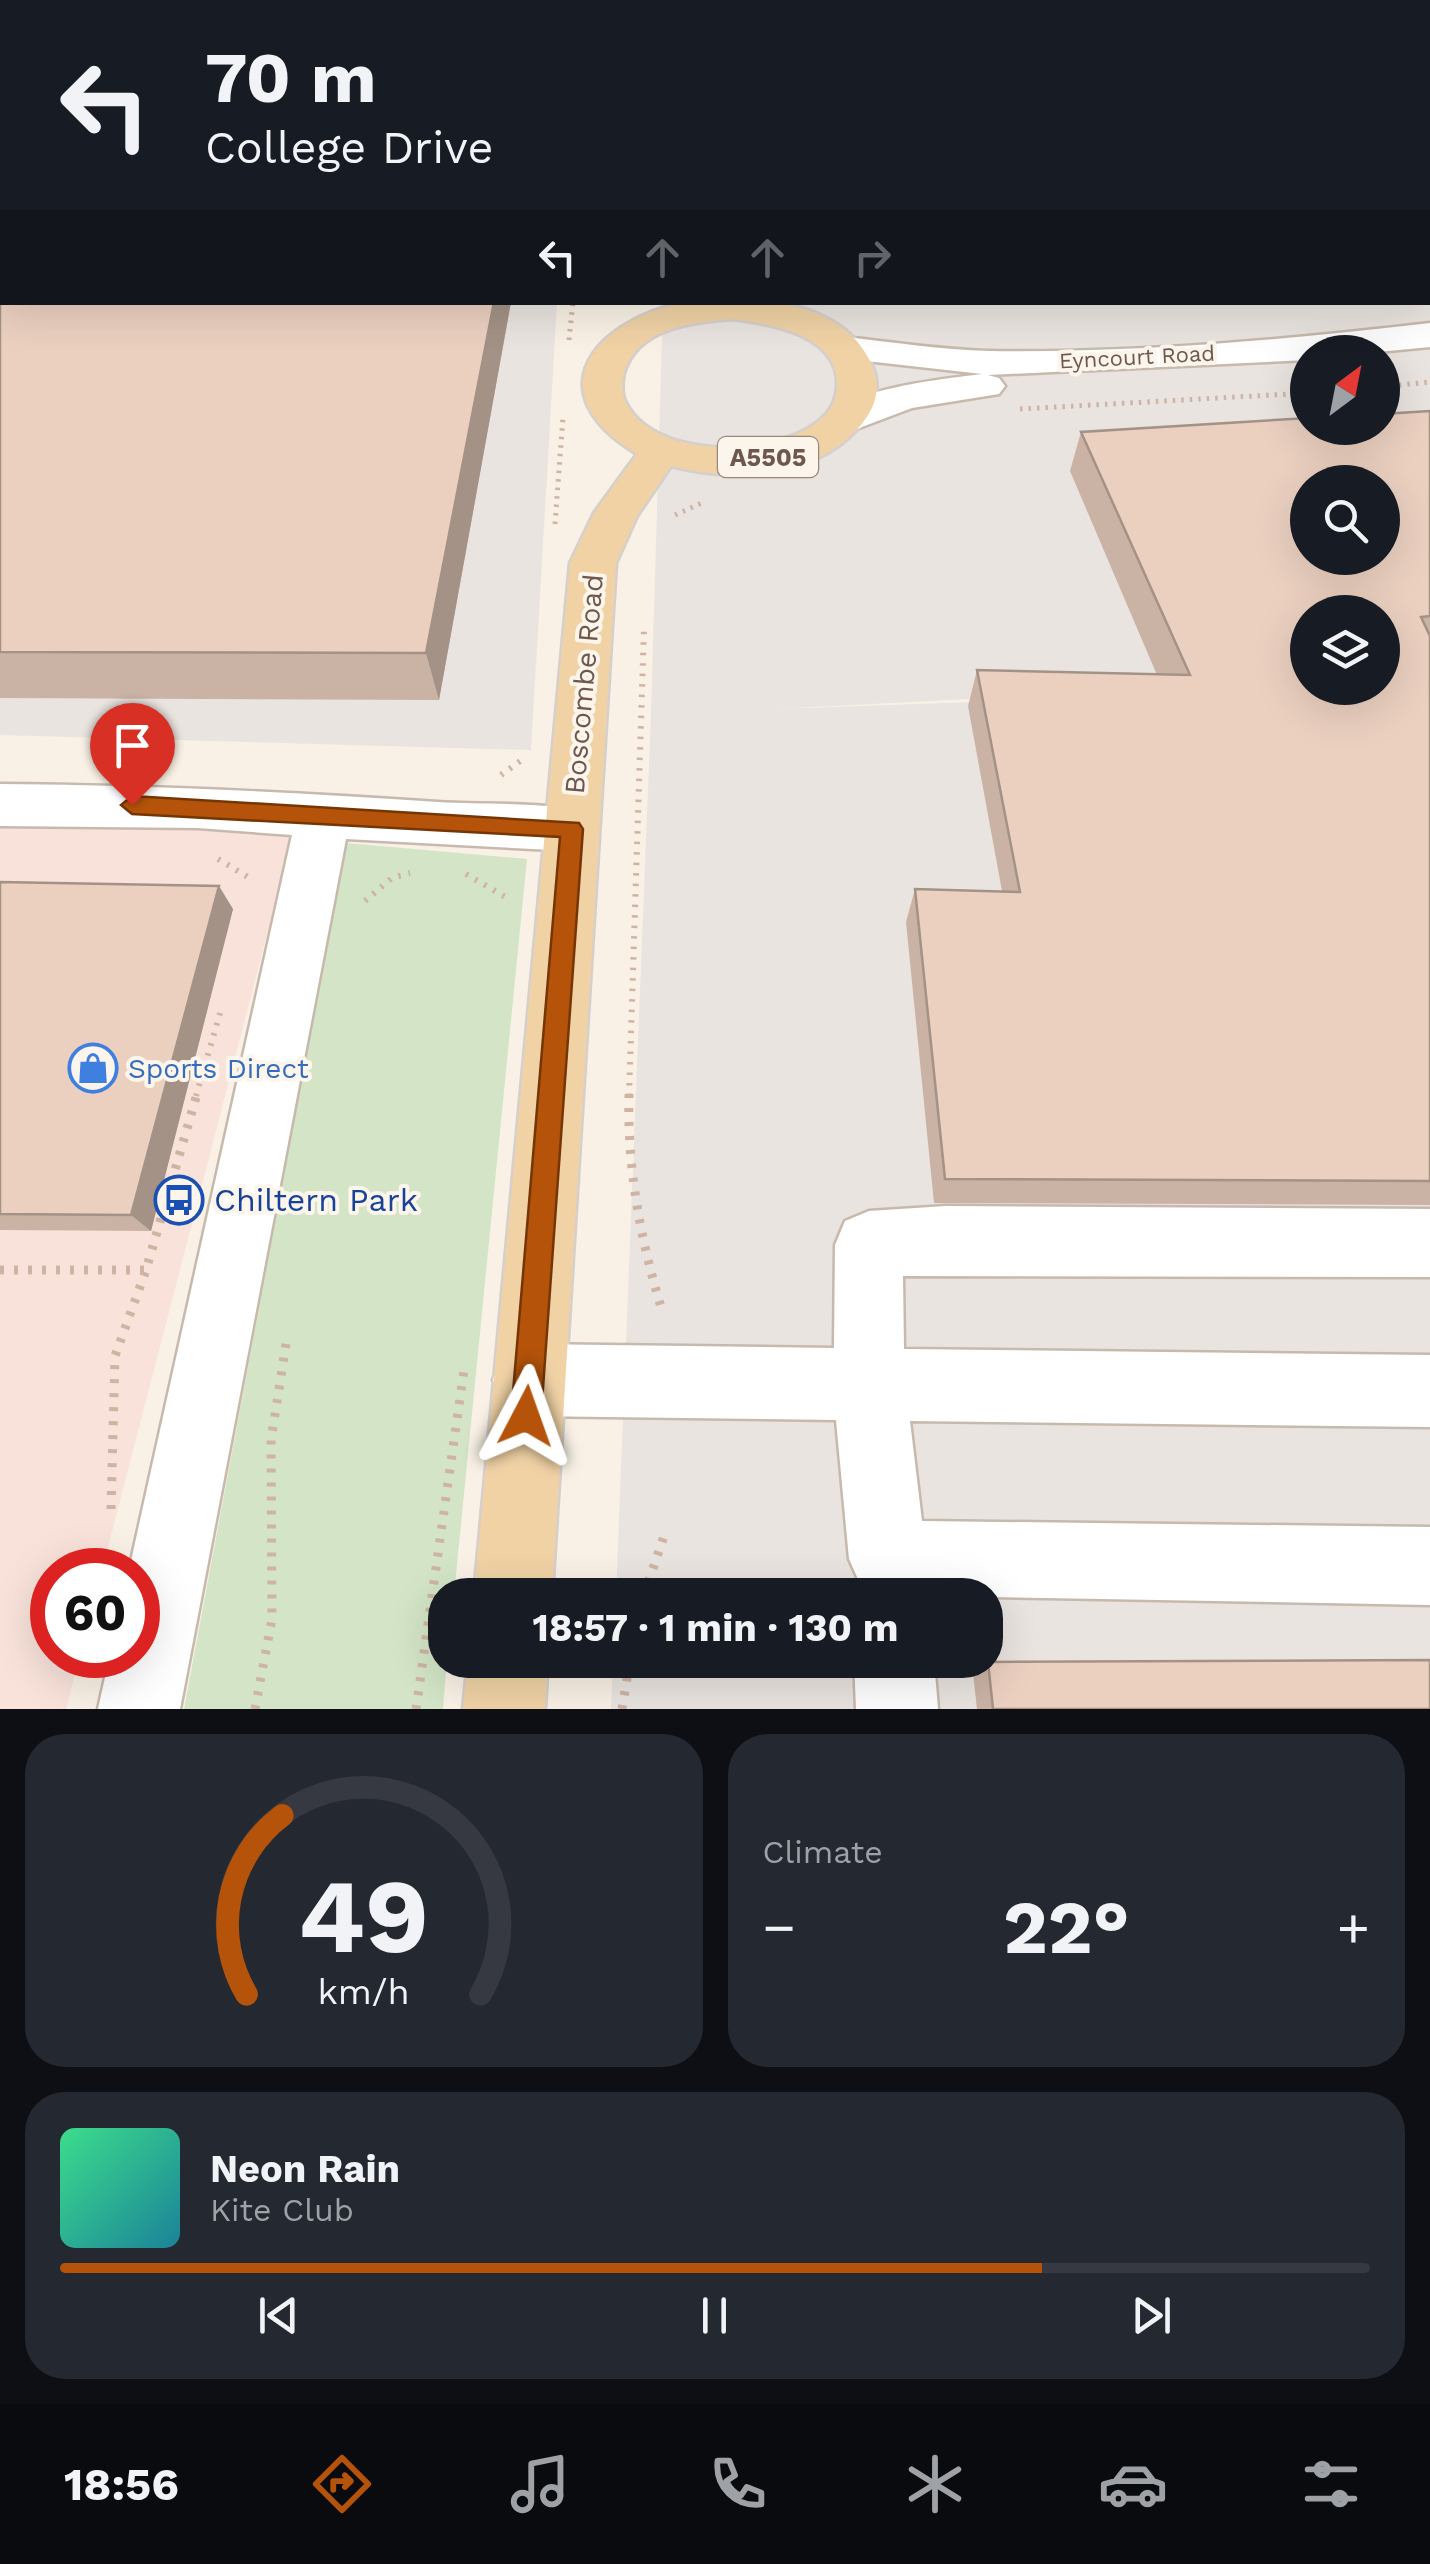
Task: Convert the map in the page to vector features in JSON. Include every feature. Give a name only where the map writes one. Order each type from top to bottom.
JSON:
[{"type":"main road","name":"A5505","points":[[608,305],[601,387],[609,411],[630,433],[662,450],[745,461],[786,454],[821,440],[846,420],[858,396],[858,372],[844,349]]},
{"type":"main road","points":[[606,363],[624,340],[654,322],[729,305],[778,313],[816,328],[844,349]]},
{"type":"main road","name":"Boscombe Road","points":[[514,1578],[593,563],[616,513],[662,450]]},
{"type":"main road","points":[[504,1709],[507,1678]]},
{"type":"street","points":[[1302,313],[1311,335]]},
{"type":"street","name":"Eyncourt Road","points":[[1400,340],[1430,334]]},
{"type":"street","name":"Eyncourt Road","points":[[844,349],[994,363],[1290,357]]},
{"type":"street","points":[[1400,359],[1430,356]]},
{"type":"street","name":"Eyncourt Road","points":[[846,420],[904,398],[962,387],[1290,359]]},
{"type":"street","points":[[0,805],[198,807],[323,818],[572,829]]},
{"type":"street","points":[[139,1709],[323,818]]},
{"type":"street","points":[[1430,1242],[946,1240],[869,1245],[869,1383],[889,1577],[1430,1566]]},
{"type":"street","points":[[529,1380],[1430,1391]]},
{"type":"street","points":[[895,1678],[896,1709]]},
{"type":"path","points":[[570,340],[573,305]]},
{"type":"path","points":[[1400,385],[1430,382]]},
{"type":"path","points":[[1002,410],[1290,393]]},
{"type":"path","points":[[555,528],[563,416]]},
{"type":"path","points":[[644,636],[628,1124],[641,1241],[661,1308]]},
{"type":"path","points":[[204,852],[252,877],[253,887]]},
{"type":"path","points":[[366,901],[392,878],[428,868]]},
{"type":"path","points":[[462,872],[507,898]]},
{"type":"path","points":[[111,1512],[115,1356],[146,1270],[222,1009]]},
{"type":"path","points":[[0,1270],[146,1270]]},
{"type":"path","points":[[255,1709],[272,1619],[271,1440],[286,1344]]},
{"type":"path","points":[[650,1578],[666,1530]]},
{"type":"path","points":[[622,1709],[627,1678]]},
{"type":"shaded area","points":[[0,305],[557,305],[531,750],[0,735]]},
{"type":"shaded area","points":[[663,305],[1430,305],[1430,665],[1400,632],[1400,595],[1290,595],[1290,627],[1219,686],[776,709],[1290,691],[1290,705],[1400,705],[1400,683],[1430,675],[1430,1709],[611,1709],[612,1678],[1003,1678],[1003,1578],[617,1578]]},
{"type":"shaded area","points":[[297,819],[108,1548],[30,1548],[30,1678],[74,1678],[66,1709],[0,1709],[0,820]]},
{"type":"green space","points":[[346,843],[527,859],[456,1578],[428,1578],[428,1678],[446,1678],[443,1709],[184,1709]]},
{"type":"building","points":[[0,305],[493,305],[426,653],[0,652]]},
{"type":"building","points":[[1430,411],[1430,616],[1421,617],[1430,636],[1430,1181],[945,1179],[915,889],[1020,892],[977,670],[1190,675],[1081,432],[1290,419],[1290,445],[1400,445],[1400,413]]},
{"type":"building","points":[[0,882],[219,886],[131,1215],[0,1214]]},
{"type":"building","points":[[1430,1660],[1430,1709],[993,1709],[990,1678],[1003,1678],[1003,1662]]},
{"type":"place","name":"Sports Direct","points":[[93,1068]]},
{"type":"place","name":"Chiltern Park","points":[[179,1200]]},
{"type":"route","points":[[132,805],[572,829],[526,1416]]}]
